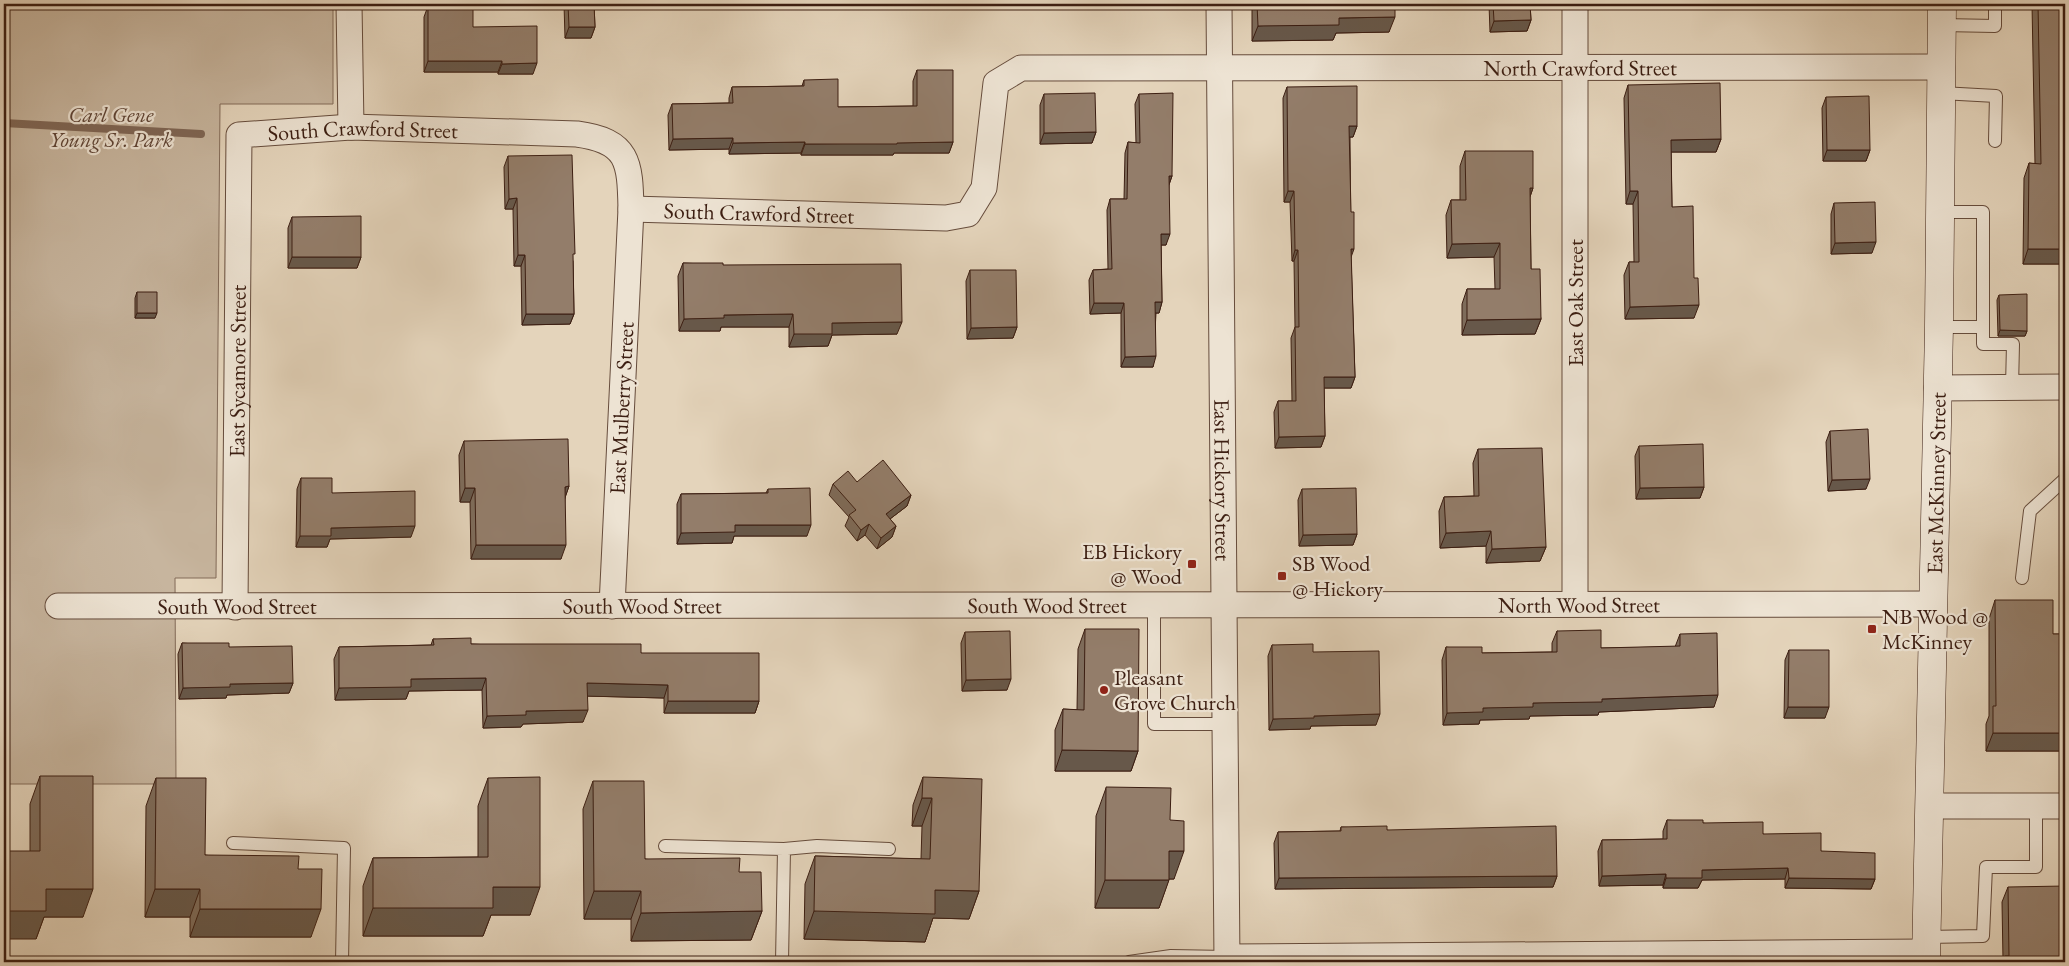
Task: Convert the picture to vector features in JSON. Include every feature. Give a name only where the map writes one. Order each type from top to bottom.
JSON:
[{"type":"main road","name":"East McKinney Street","points":[[1926,950],[1939,327],[1942,14]]},
{"type":"street","points":[[349,4],[351,127]]},
{"type":"street","name":"East Hickory Street","points":[[1219,4],[1227,960]]},
{"type":"street","name":"East Oak Street","points":[[1575,4],[1575,603]]},
{"type":"street","name":"North Crawford Street","points":[[1220,68],[1576,67],[1941,80]]},
{"type":"street","name":"South Crawford Street","points":[[238,134],[351,127],[577,134],[599,137],[621,151],[630,176],[631,209],[946,218],[968,214],[984,188],[996,83],[1021,68],[1220,68]]},
{"type":"street","name":"East Sycamore Street","points":[[235,607],[238,134]]},
{"type":"street","name":"East Mulberry Street","points":[[612,606],[631,209]]},
{"type":"street","points":[[1937,388],[2065,387]]},
{"type":"street","name":"North Wood Street","points":[[1224,605],[1575,603],[1933,604]]},
{"type":"street","name":"South Wood Street","points":[[58,606],[1224,605]]},
{"type":"street","points":[[1930,806],[2065,806]]},
{"type":"street","points":[[1227,960],[1926,950]]},
{"type":"lane","points":[[1942,14],[1995,26],[1995,4]]},
{"type":"lane","points":[[1941,80],[1996,96],[1995,141]]},
{"type":"lane","points":[[1940,212],[1983,212],[1983,344],[2013,344],[2012,388]]},
{"type":"lane","points":[[1939,327],[1983,327]]},
{"type":"lane","points":[[2022,578],[2030,511],[2065,479]]},
{"type":"lane","points":[[1154,605],[1154,724],[1225,724]]},
{"type":"lane","points":[[1926,950],[1983,936],[1986,868],[2036,867],[2036,806]]},
{"type":"lane","points":[[233,842],[344,848],[342,962]]},
{"type":"lane","points":[[665,846],[784,849],[817,846],[889,849]]},
{"type":"lane","points":[[782,962],[784,849]]},
{"type":"lane","points":[[1129,962],[1172,956],[1227,960]]},
{"type":"green space","name":"Carl Gene Young Sr. Park","points":[[4,4],[333,4],[333,104],[220,104],[216,578],[175,578],[176,784],[4,784]]},
{"type":"building","points":[[568,4],[594,4],[595,27],[569,27]]},
{"type":"building","points":[[1257,4],[1395,4],[1395,17],[1339,18],[1339,25],[1258,26]]},
{"type":"building","points":[[1493,4],[1530,4],[1531,20],[1494,21]]},
{"type":"building","points":[[2038,4],[2065,4],[2065,249],[2028,249],[2029,163],[2041,164]]},
{"type":"building","points":[[428,6],[473,6],[473,27],[537,26],[537,63],[502,64],[502,61],[428,61]]},
{"type":"building","points":[[917,70],[953,70],[953,142],[805,144],[805,142],[733,143],[733,138],[673,139],[672,104],[733,103],[732,87],[804,86],[804,80],[838,79],[838,107],[917,106]]},
{"type":"building","points":[[1720,83],[1721,139],[1671,140],[1672,207],[1693,206],[1694,278],[1698,278],[1699,305],[1630,307],[1629,262],[1639,262],[1638,191],[1630,191],[1628,85]]},
{"type":"building","points":[[1357,86],[1357,126],[1349,126],[1351,212],[1354,212],[1354,249],[1351,249],[1355,377],[1324,377],[1325,436],[1279,437],[1278,401],[1296,401],[1295,327],[1299,327],[1298,250],[1295,250],[1294,191],[1288,191],[1287,87]]},
{"type":"building","points":[[1095,93],[1096,132],[1044,133],[1044,94]]},
{"type":"building","points":[[1173,93],[1172,176],[1169,176],[1170,234],[1161,234],[1162,302],[1155,302],[1156,356],[1125,357],[1124,303],[1094,303],[1093,270],[1112,269],[1110,199],[1127,199],[1128,142],[1140,143],[1139,94]]},
{"type":"building","points":[[1869,96],[1870,150],[1827,150],[1826,97]]},
{"type":"building","points":[[1465,151],[1533,151],[1533,188],[1530,188],[1531,269],[1540,269],[1541,319],[1467,320],[1467,289],[1500,289],[1500,243],[1452,244],[1451,200],[1466,200]]},
{"type":"building","points":[[572,155],[575,254],[573,254],[574,314],[526,314],[525,255],[518,255],[517,198],[509,199],[508,156]]},
{"type":"building","points":[[1875,202],[1876,242],[1835,243],[1834,203]]},
{"type":"building","points":[[361,216],[361,257],[292,257],[292,217]]},
{"type":"building","points":[[683,263],[723,263],[723,265],[901,264],[902,322],[832,323],[832,334],[794,334],[793,314],[724,315],[724,318],[684,319]]},
{"type":"building","points":[[970,270],[1016,270],[1017,327],[971,328]]},
{"type":"building","points":[[137,292],[157,292],[157,313],[137,313]]},
{"type":"building","points":[[2027,294],[2027,331],[2000,330],[1999,295]]},
{"type":"building","points":[[1868,429],[1870,479],[1832,480],[1830,431]]},
{"type":"building","points":[[568,439],[569,486],[565,487],[566,545],[476,545],[475,488],[465,488],[464,441]]},
{"type":"building","points":[[1703,444],[1704,487],[1640,488],[1639,446]]},
{"type":"building","points":[[1542,448],[1546,547],[1492,549],[1491,531],[1446,533],[1444,497],[1479,496],[1478,449]]},
{"type":"building","points":[[883,460],[911,495],[886,514],[896,526],[881,538],[869,524],[861,530],[849,515],[856,510],[833,484],[848,471],[857,482]]},
{"type":"building","points":[[301,478],[332,478],[332,493],[415,491],[415,526],[331,528],[331,536],[300,536]]},
{"type":"building","points":[[810,488],[811,525],[735,525],[735,532],[681,533],[681,494],[768,493],[768,489]]},
{"type":"building","points":[[1356,488],[1357,534],[1303,535],[1302,489]]},
{"type":"building","points":[[1995,600],[2053,600],[2053,634],[2065,634],[2065,733],[1993,733],[1993,706],[1996,706]]},
{"type":"building","name":"Pleasant Grove Church","points":[[1085,629],[1139,629],[1138,751],[1062,750],[1063,709],[1084,710]]},
{"type":"building","points":[[1601,630],[1601,648],[1680,646],[1680,634],[1717,633],[1718,695],[1602,699],[1602,702],[1533,703],[1533,707],[1483,708],[1483,712],[1447,713],[1446,647],[1482,647],[1482,653],[1557,652],[1557,631]]},
{"type":"building","points":[[1010,631],[1011,679],[966,680],[965,632]]},
{"type":"building","points":[[471,638],[471,644],[641,644],[641,653],[759,653],[759,701],[668,701],[668,685],[587,683],[588,710],[526,711],[526,715],[487,716],[486,678],[411,679],[411,687],[339,688],[339,647],[434,645],[433,639]]},
{"type":"building","points":[[182,643],[229,643],[229,647],[292,646],[293,683],[230,684],[230,687],[183,688]]},
{"type":"building","points":[[1313,644],[1313,652],[1379,651],[1380,714],[1273,719],[1272,645]]},
{"type":"building","points":[[1789,650],[1829,650],[1829,707],[1788,707]]},
{"type":"building","points":[[40,776],[93,776],[93,889],[46,889],[46,911],[4,911],[4,851],[40,851]]},
{"type":"building","points":[[540,777],[540,887],[493,887],[493,908],[373,908],[373,858],[488,857],[488,778]]},
{"type":"building","points":[[923,777],[982,779],[979,891],[935,890],[935,914],[814,911],[815,856],[930,859],[932,798],[922,798]]},
{"type":"building","points":[[156,778],[206,778],[205,855],[299,856],[298,869],[322,869],[321,909],[200,909],[200,889],[155,889]]},
{"type":"building","points":[[593,781],[644,781],[645,859],[740,858],[739,872],[761,872],[762,911],[641,913],[641,891],[594,891]]},
{"type":"building","points":[[1106,787],[1171,788],[1170,820],[1184,821],[1184,851],[1169,851],[1169,880],[1105,880]]},
{"type":"building","points":[[1667,820],[1703,820],[1703,823],[1763,822],[1763,834],[1821,833],[1821,851],[1875,853],[1875,879],[1789,878],[1788,868],[1702,870],[1702,878],[1666,878],[1666,874],[1602,876],[1602,840],[1667,839]]},
{"type":"building","points":[[1387,826],[1387,830],[1556,826],[1557,876],[1279,878],[1278,832],[1341,831],[1341,827]]},
{"type":"building","points":[[2065,886],[2065,962],[2005,962],[2005,956],[2009,956],[2008,887]]},
{"type":"waterway","points":[[4,123],[201,134]]},
{"type":"place","name":"EB Hickory @ Wood","points":[[1192,564]]},
{"type":"place","name":"SB Wood @ Hickory","points":[[1282,576]]},
{"type":"place","name":"NB Wood @ McKinney","points":[[1872,629]]},
{"type":"place","name":"Pleasant Grove Church","points":[[1104,690]]}]
